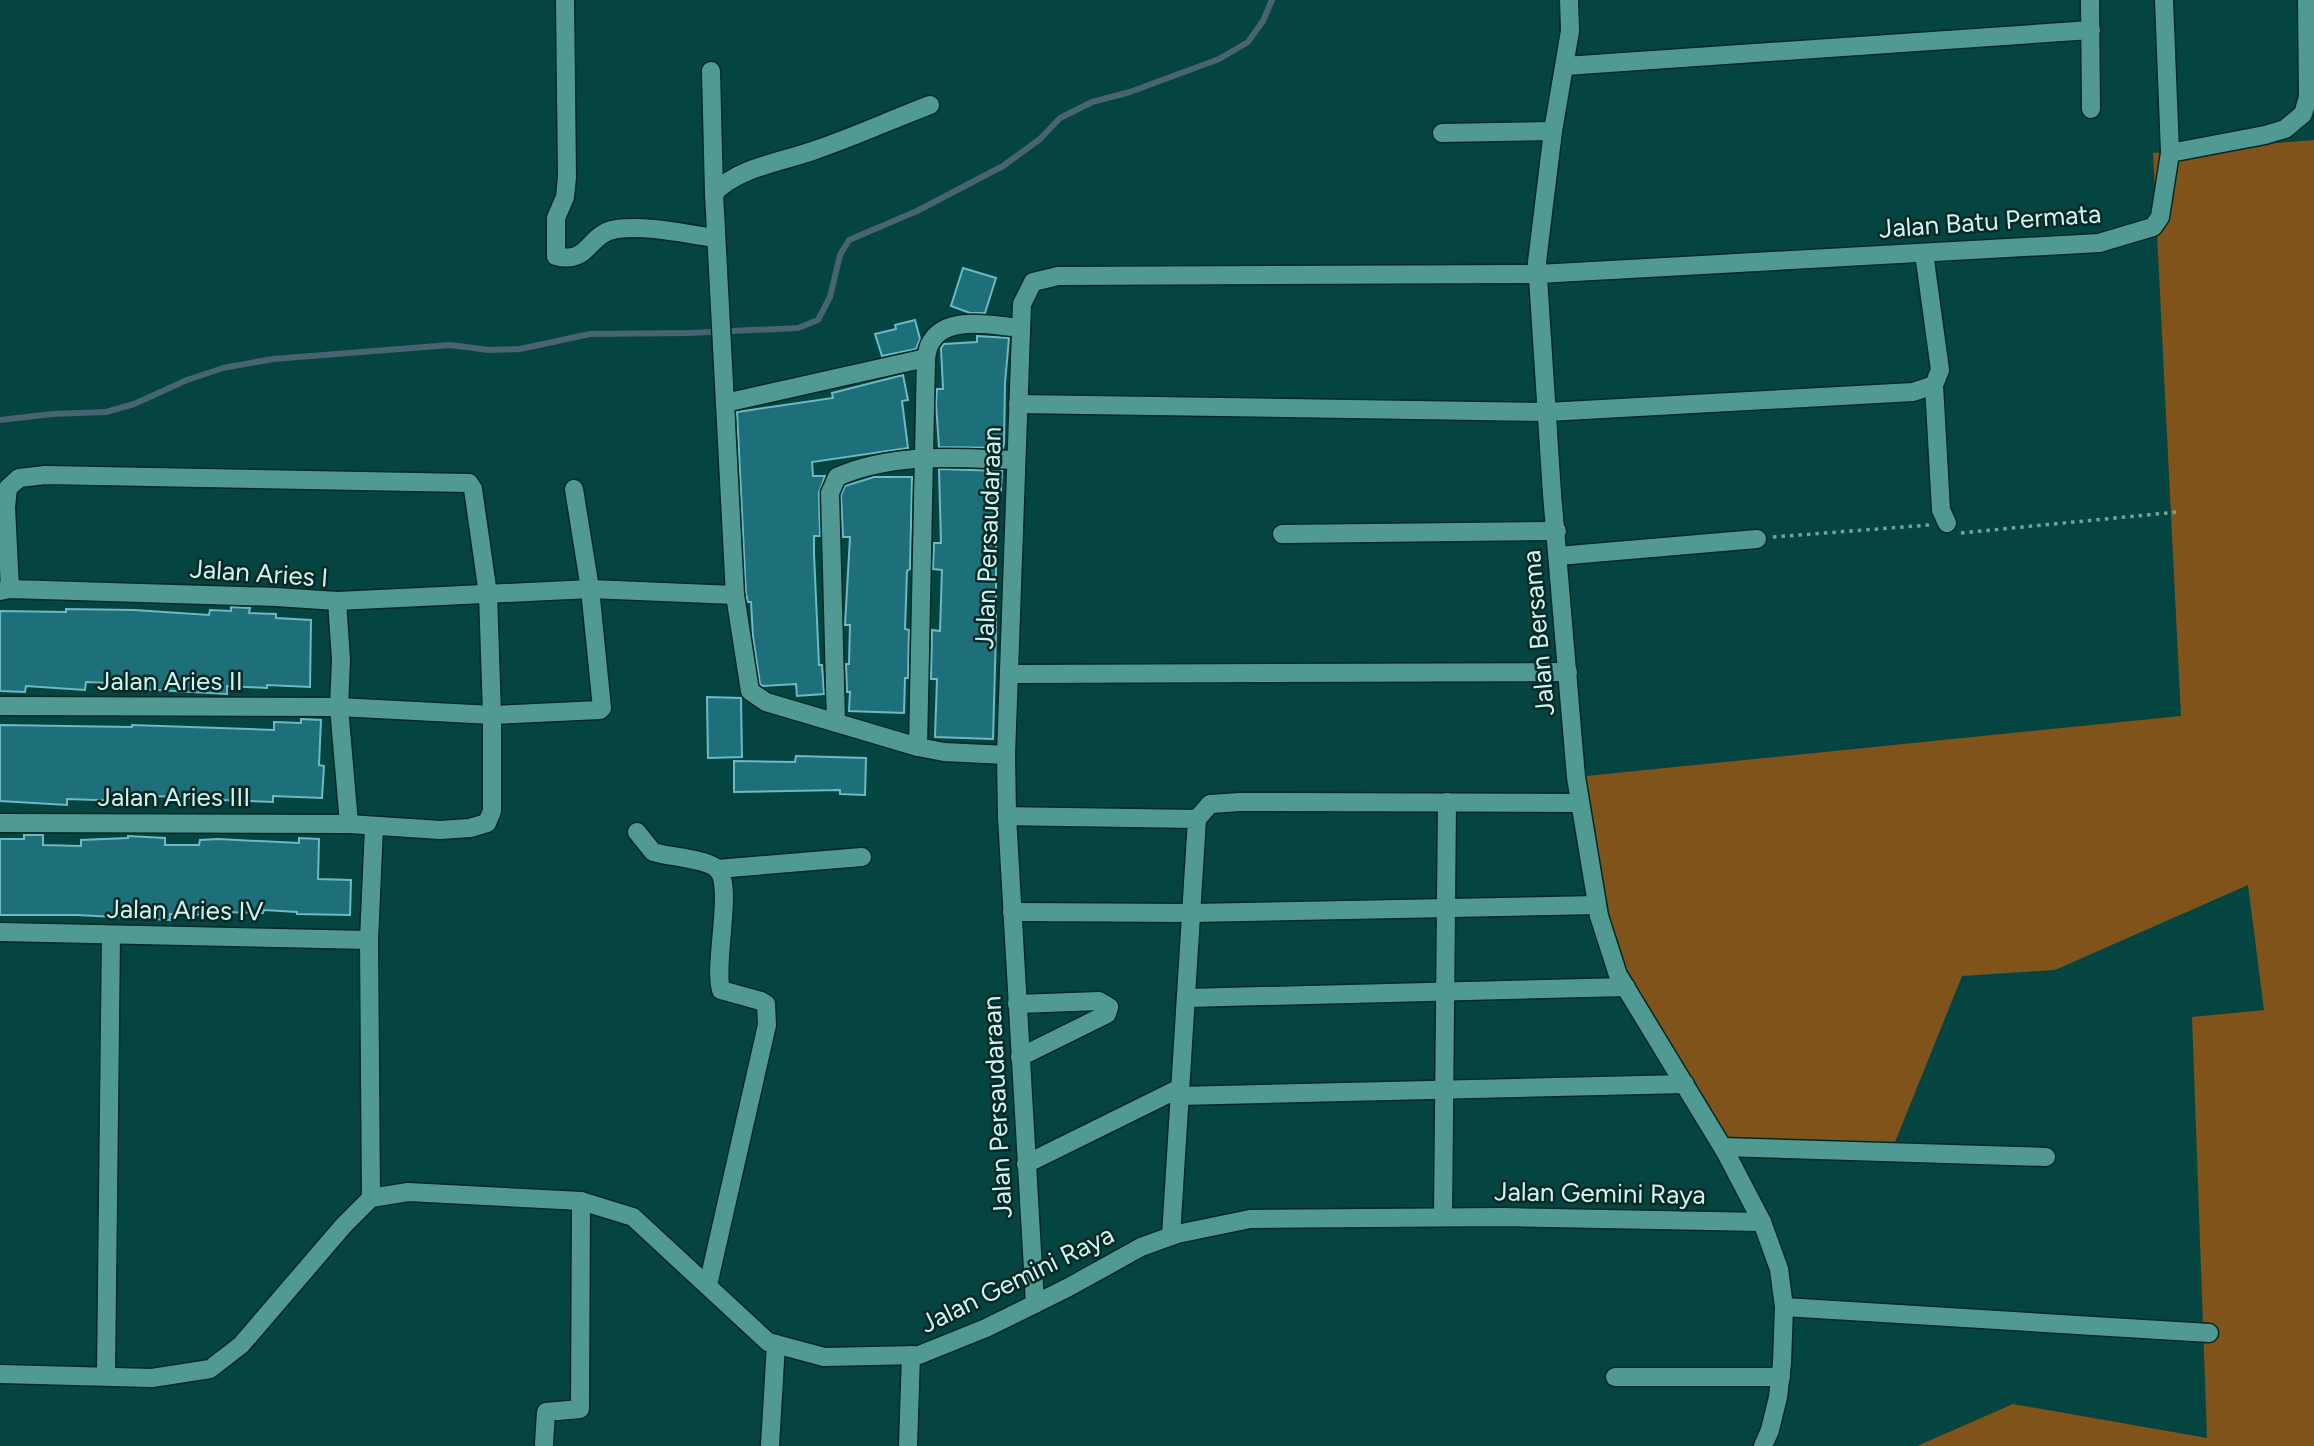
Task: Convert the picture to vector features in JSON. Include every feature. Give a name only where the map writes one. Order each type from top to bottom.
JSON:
[{"type":"street","points":[[565,0],[567,177],[565,197],[556,218],[556,256],[568,259],[579,257],[594,240],[615,229],[644,229],[716,238]]},
{"type":"street","name":"Jalan Bersama","points":[[1569,0],[1570,31],[1553,131],[1537,262],[1576,777],[1597,905],[1618,975],[1723,1147],[1762,1222],[1779,1269],[1784,1307],[1781,1377],[1770,1430],[1763,1446]]},
{"type":"street","points":[[2090,0],[2091,109]]},
{"type":"street","name":"Jalan Batu Permata","points":[[1538,274],[2099,243],[2153,227],[2160,217],[2170,153],[2164,0]]},
{"type":"street","points":[[2170,153],[2265,135],[2285,129],[2303,114],[2308,97],[2307,0]]},
{"type":"street","points":[[1565,66],[2091,30]]},
{"type":"street","points":[[711,71],[716,238],[735,595],[750,691],[766,702],[918,747],[1006,755]]},
{"type":"street","points":[[714,193],[738,174],[820,149],[930,105]]},
{"type":"street","points":[[1443,133],[1553,131]]},
{"type":"street","points":[[1924,253],[1940,370],[1934,385],[1941,510],[1947,523]]},
{"type":"street","name":"Jalan Persaudaraan","points":[[1035,1304],[1012,912],[1006,755],[1022,304],[1033,282],[1058,276],[1538,274]]},
{"type":"street","points":[[918,747],[926,358],[931,341],[945,329],[959,325],[1021,328]]},
{"type":"street","points":[[725,403],[926,358]]},
{"type":"street","points":[[1018,404],[1547,412],[1913,392],[1934,385]]},
{"type":"street","points":[[836,723],[830,493],[837,477],[856,468],[924,458],[1016,460]]},
{"type":"street","points":[[5,590],[8,488],[19,478],[45,475],[467,482],[473,489],[488,594],[492,715]]},
{"type":"street","points":[[574,489],[590,589]]},
{"type":"street","points":[[1282,534],[1557,531]]},
{"type":"street","points":[[1558,556],[1757,539]]},
{"type":"street","points":[[337,601],[590,589],[735,595]]},
{"type":"street","name":"Jalan Aries II","points":[[0,706],[339,707],[492,715],[602,709],[590,589]]},
{"type":"street","name":"Jalan Aries I","points":[[5,590],[337,601],[341,660],[339,707],[349,824]]},
{"type":"street","points":[[1009,674],[1568,672]]},
{"type":"street","name":"Jalan Aries III","points":[[0,823],[349,824],[440,830],[470,828],[487,823],[492,811],[492,715]]},
{"type":"street","points":[[1443,1217],[1447,802]]},
{"type":"street","points":[[1171,1236],[1197,819],[1205,807],[1215,803],[1580,803]]},
{"type":"street","points":[[1007,817],[1197,819]]},
{"type":"street","points":[[0,1374],[152,1378],[210,1369],[241,1345],[344,1224],[372,1198],[369,940],[374,827]]},
{"type":"street","points":[[637,832],[653,852],[717,869],[862,857]]},
{"type":"street","points":[[708,1285],[767,1025],[768,1010],[766,1004],[761,1001],[721,990],[717,972],[724,895],[722,877],[717,869]]},
{"type":"street","points":[[1012,912],[1191,913],[1597,905]]},
{"type":"street","name":"Jalan Aries IV","points":[[0,933],[369,940]]},
{"type":"street","points":[[106,1375],[111,935]]},
{"type":"street","points":[[1186,998],[1626,987]]},
{"type":"street","points":[[1017,1004],[1099,1001],[1109,1007],[1107,1014],[1020,1056]]},
{"type":"street","points":[[1026,1164],[1180,1092],[1444,1090],[1685,1084]]},
{"type":"street","points":[[1723,1147],[2046,1157]]},
{"type":"street","name":"Jalan Gemini Raya","points":[[372,1198],[408,1192],[581,1201],[634,1217],[768,1342],[824,1357],[919,1355],[986,1328],[1140,1247],[1171,1236],[1250,1219],[1443,1217],[1762,1222]]},
{"type":"street","points":[[544,1444],[547,1412],[580,1409],[581,1201]]},
{"type":"street","points":[[1784,1307],[2209,1333]]},
{"type":"street","points":[[770,1446],[776,1344]]},
{"type":"street","points":[[908,1446],[911,1355]]},
{"type":"street","points":[[1615,1377],[1781,1377]]},
{"type":"path","points":[[1757,539],[1947,523],[1955,532],[1965,534],[2177,512]]},
{"type":"shaded area","points":[[2314,140],[2314,1446],[1917,1446],[2013,1404],[2207,1438],[2192,1017],[2264,1010],[2248,885],[2055,970],[1962,976],[1891,1152],[1723,1147],[1618,975],[1576,777],[2181,716],[2153,153]]},
{"type":"building","points":[[963,268],[996,278],[985,313],[970,313],[951,306]]},
{"type":"building","points":[[915,320],[920,339],[916,349],[882,356],[875,334],[896,329],[895,325]]},
{"type":"building","points":[[977,336],[1009,338],[1003,448],[939,447],[936,403],[937,389],[943,389],[941,348],[944,344],[977,342]]},
{"type":"building","points":[[903,375],[908,400],[902,401],[908,448],[812,462],[813,476],[825,476],[819,493],[820,536],[814,536],[819,665],[822,665],[824,694],[797,696],[796,684],[763,686],[760,684],[753,637],[751,602],[748,602],[746,594],[737,412],[833,398],[832,393]]},
{"type":"building","points":[[939,469],[1002,471],[1001,491],[996,491],[993,739],[935,737],[937,679],[931,679],[932,630],[940,631],[942,570],[933,569],[934,543],[941,543]]},
{"type":"building","points":[[874,477],[912,477],[910,569],[907,571],[905,629],[909,630],[908,678],[905,678],[904,713],[849,711],[850,692],[847,692],[846,664],[849,664],[850,625],[845,625],[850,537],[843,537],[841,495],[845,486]]},
{"type":"building","points":[[231,607],[250,608],[249,613],[276,614],[276,618],[311,620],[310,687],[227,686],[227,694],[139,689],[139,684],[86,682],[85,690],[26,686],[25,692],[0,691],[0,611],[134,610],[209,615],[210,610],[231,611]]},
{"type":"building","points":[[707,697],[741,698],[742,757],[708,758]]},
{"type":"building","points":[[301,719],[321,720],[319,765],[324,766],[322,798],[273,796],[273,802],[223,802],[204,801],[204,798],[127,795],[126,801],[67,799],[67,805],[0,801],[0,725],[132,725],[274,730],[274,722],[301,723]]},
{"type":"building","points":[[796,756],[866,758],[865,795],[840,794],[840,790],[734,792],[734,761],[795,762]]},
{"type":"building","points":[[24,835],[43,835],[43,845],[81,846],[81,840],[128,836],[165,838],[165,845],[199,845],[200,840],[218,839],[299,843],[299,838],[319,839],[318,879],[351,880],[350,915],[264,910],[263,913],[170,914],[170,920],[77,915],[0,915],[0,839],[24,839]]},
{"type":"waterway","points":[[0,420],[106,412],[134,404],[187,380],[223,368],[273,359],[450,345],[489,350],[520,349],[590,334],[798,328],[818,320],[830,297],[840,255],[849,240],[917,211],[1003,166],[1040,139],[1060,118],[1092,102],[1130,92],[1219,59],[1248,42],[1263,21],[1272,0]]}]
